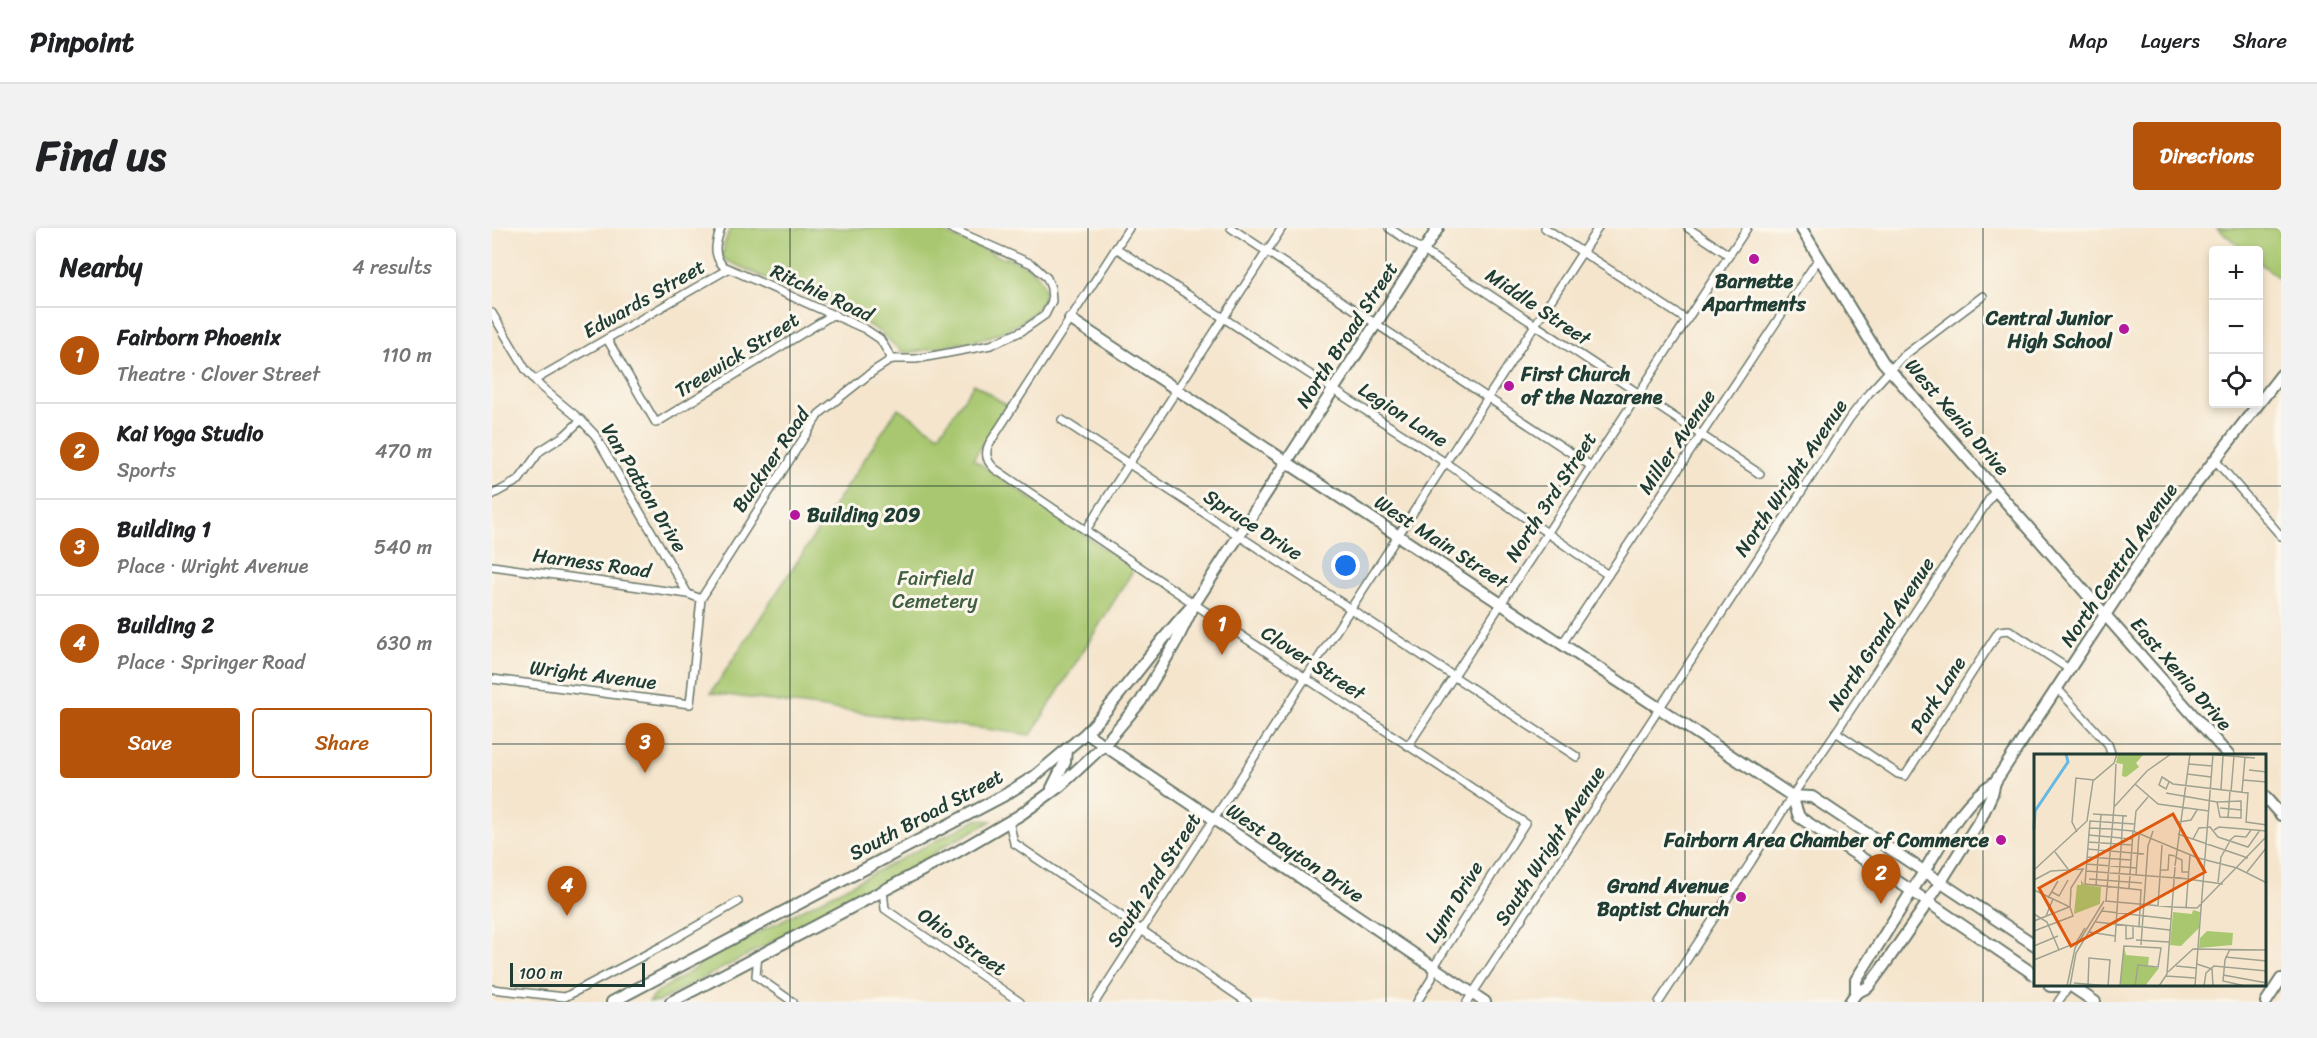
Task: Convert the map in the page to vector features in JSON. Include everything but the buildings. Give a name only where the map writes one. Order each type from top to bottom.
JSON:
[{"type":"street","name":"Edwards Street","points":[[535,380],[728,269],[716,256],[716,243],[721,228]]},
{"type":"street","points":[[892,359],[916,359],[1001,341],[1022,331],[1043,317],[1050,309],[1051,288],[1047,278],[1032,264],[950,228]]},
{"type":"street","points":[[1070,319],[1129,228]]},
{"type":"street","points":[[1231,228],[1591,466]]},
{"type":"street","points":[[1086,530],[1282,228]]},
{"type":"street","name":"Middle Street","points":[[1389,228],[1760,474]]},
{"type":"street","name":"North Broad Street","points":[[1287,462],[1438,228]]},
{"type":"street","points":[[1545,228],[1687,320]]},
{"type":"street","name":"South 2nd Street","points":[[1095,1002],[1598,228]]},
{"type":"street","points":[[1688,228],[1729,255]]},
{"type":"street","name":"North 3rd Street","points":[[1408,746],[1747,228]]},
{"type":"street","name":"West Xenia Drive","points":[[1801,228],[1879,356],[2106,615]]},
{"type":"street","name":"Legion Lane","points":[[1116,248],[1446,463],[1608,575]]},
{"type":"street","name":"Miller Avenue","points":[[1562,644],[1819,258]]},
{"type":"street","name":"Ritchie Road","points":[[728,269],[834,314],[880,339],[892,359]]},
{"type":"street","name":"North Wright Avenue","points":[[1660,708],[1849,419],[1869,393],[1902,357],[1983,296]]},
{"type":"street","name":"Van Patton Drive","points":[[492,313],[526,370],[595,435],[688,594]]},
{"type":"street","name":"Treewick Street","points":[[607,339],[657,423],[834,314]]},
{"type":"street","name":"West Main Street","points":[[1070,319],[1792,796],[1812,797],[2034,944]]},
{"type":"street","name":"Clover Street","points":[[1070,319],[986,449],[987,459],[995,469],[1525,823]]},
{"type":"street","name":"Buckner Road","points":[[701,599],[819,414],[892,359]]},
{"type":"street","name":"North Central Avenue","points":[[1853,997],[1868,987],[1928,902],[1981,818],[1995,782],[2144,556],[2281,375]]},
{"type":"street","points":[[492,495],[519,480],[540,451],[565,435],[581,420]]},
{"type":"street","name":"Spruce Drive","points":[[1062,420],[1577,757]]},
{"type":"street","points":[[2215,460],[2281,536]]},
{"type":"street","name":"South Broad Street","points":[[671,1002],[957,852],[1050,793],[1104,745],[1141,701],[1195,603],[1287,462]]},
{"type":"street","name":"North Grand Avenue","points":[[1659,1002],[1792,796],[1996,489]]},
{"type":"street","name":"Harness Road","points":[[492,566],[688,594]]},
{"type":"street","points":[[688,594],[701,599]]},
{"type":"street","name":"Wright Avenue","points":[[492,679],[690,704],[701,599]]},
{"type":"street","name":"South Broad Street","points":[[612,1002],[928,838],[1035,776],[1086,733],[1127,688],[1167,632],[1195,603]]},
{"type":"street","name":"East Xenia Drive","points":[[2106,615],[2225,754]]},
{"type":"street","name":"Park Lane","points":[[1836,732],[1898,774],[1905,776],[1999,631],[2009,630],[2069,669]]},
{"type":"street","points":[[2056,687],[2108,744],[2111,754]]},
{"type":"street","name":"South Wright Avenue","points":[[1469,998],[1660,708]]},
{"type":"street","name":"West Dayton Drive","points":[[1086,733],[1433,968],[1469,998],[1485,1002]]},
{"type":"street","points":[[1050,793],[1065,762],[1066,749]]},
{"type":"street","name":"North Central Avenue","points":[[1853,997],[1856,980],[1924,870],[1965,809],[1983,789],[1995,782]]},
{"type":"street","name":"West Main Street","points":[[1792,796],[1799,817],[2034,974]]},
{"type":"street","points":[[2266,797],[2281,815]]},
{"type":"street","points":[[1009,821],[1014,843],[1247,1002]]},
{"type":"street","name":"Lynn Drive","points":[[1417,1002],[1432,978],[1433,968],[1525,823]]},
{"type":"street","name":"Ohio Street","points":[[883,890],[885,909],[1020,1002]]},
{"type":"street","points":[[492,989],[565,997],[662,946],[738,902]]},
{"type":"street","points":[[758,956],[756,976],[793,1002]]},
{"type":"street","points":[[2266,1002],[2281,979]]},
{"type":"street","points":[[2058,1002],[2069,987]]},
{"type":"street","points":[[2072,987],[2095,1002]]},
{"type":"green space","points":[[730,228],[933,228],[1031,269],[1041,280],[1044,291],[1042,301],[1027,318],[1005,331],[918,352],[902,352],[880,332],[862,321],[725,260],[721,252],[724,252]]},
{"type":"green space","points":[[2217,228],[2281,228],[2281,280],[2263,265],[2263,246],[2240,246]]},
{"type":"green space","name":"Fairfield Cemetery","points":[[974,384],[1008,406],[973,459],[1134,569],[1031,735],[711,693],[898,408],[939,435]]},
{"type":"green space","points":[[978,819],[992,821],[941,848],[923,863],[658,1002],[649,1002],[659,991],[703,961]]},
{"type":"place","name":"Barnette Apartments","points":[[1754,259]]},
{"type":"place","name":"Central Junior High School","points":[[2124,329]]},
{"type":"place","name":"First Church of the Nazarene","points":[[1509,386]]},
{"type":"place","name":"Building 209","points":[[795,515]]},
{"type":"place","name":"Fairborn Phoenix","points":[[1222,655]]},
{"type":"place","name":"Building 1","points":[[645,773]]},
{"type":"place","name":"Fairborn Area Chamber of Commerce","points":[[2001,840]]},
{"type":"place","name":"Grand Avenue Baptist Church","points":[[1741,897]]},
{"type":"place","name":"Kai Yoga Studio","points":[[1881,904]]},
{"type":"place","name":"Building 2","points":[[567,916]]}]
